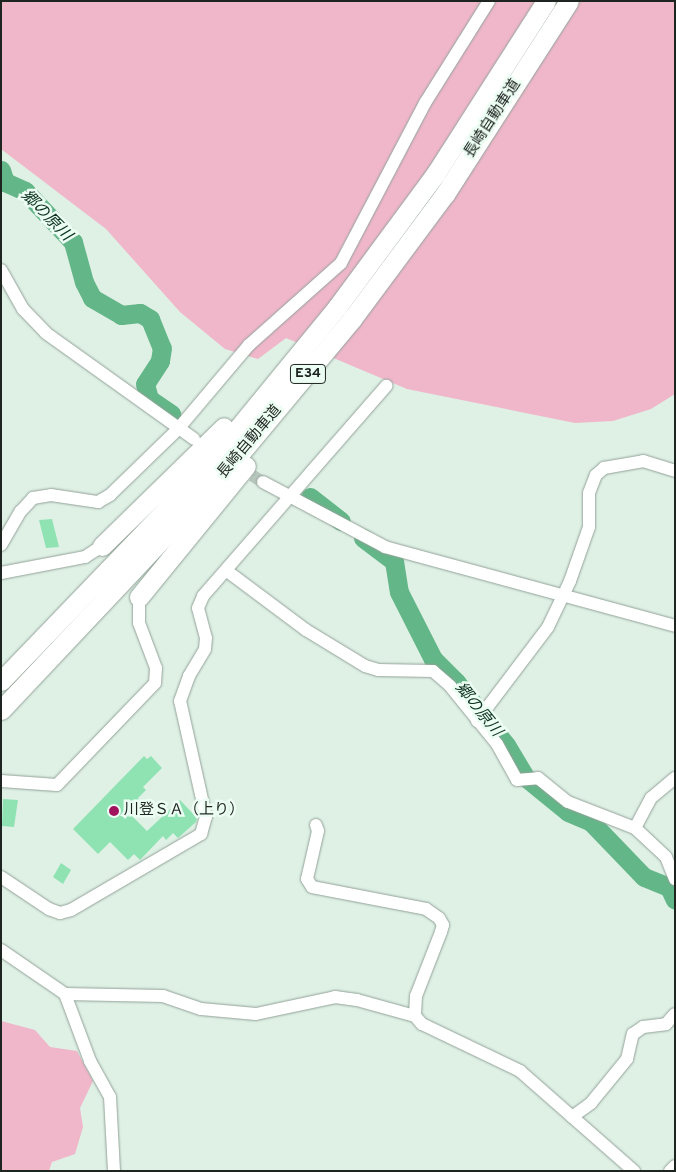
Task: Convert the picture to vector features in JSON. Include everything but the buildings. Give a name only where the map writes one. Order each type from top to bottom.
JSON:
[{"type":"highway","name":"長崎自動車道","points":[[1,681],[203,471],[287,369],[436,173],[546,1]]},
{"type":"highway","name":"長崎自動車道","points":[[1,710],[217,481],[352,319],[445,194],[569,1]]},
{"type":"highway","points":[[139,597],[292,408],[352,319]]},
{"type":"highway","points":[[102,546],[287,369]]},
{"type":"street","points":[[1,545],[21,511],[33,498],[51,495],[98,502],[110,495],[178,429],[249,346],[341,263],[426,103],[489,1]]},
{"type":"street","points":[[1,270],[24,309],[46,333],[194,439]]},
{"type":"street","points":[[1,877],[49,909],[60,913],[71,910],[200,834],[206,817],[180,701],[189,676],[205,649],[206,638],[198,608],[203,596],[386,386]]},
{"type":"street","points":[[478,721],[548,627],[589,527],[589,493],[596,475],[604,468],[643,461],[675,471]]},
{"type":"street","points":[[263,482],[290,498],[385,546],[675,626]]},
{"type":"street","points":[[1,573],[84,557],[102,546]]},
{"type":"street","points":[[227,570],[306,630],[366,666],[378,670],[433,671],[450,686],[497,744],[510,771],[583,809],[635,828],[666,857],[675,879]]},
{"type":"street","points":[[1,781],[57,785],[156,683],[156,668],[139,623],[139,597]]},
{"type":"street","points":[[635,828],[651,798],[675,778]]},
{"type":"street","points":[[316,825],[318,831],[307,879],[312,887],[433,911],[443,926],[416,996],[415,1016]]},
{"type":"street","points":[[1,950],[65,994],[163,996],[201,1009],[256,1014],[335,997],[357,1000],[415,1016],[422,1024],[520,1071],[542,1087],[572,1117],[634,1171]]},
{"type":"street","points":[[65,994],[90,1060],[110,1097],[114,1171]]},
{"type":"street","points":[[572,1117],[591,1103],[627,1059],[633,1034],[643,1027],[666,1024],[675,1014]]},
{"type":"street","points":[[670,1171],[675,1166]]},
{"type":"shaded area","points":[[1,1],[675,1],[675,394],[651,409],[613,421],[575,423],[407,389],[286,338],[258,359],[225,349],[180,312],[106,229],[1,149]]},
{"type":"shaded area","points":[[1,1021],[35,1030],[50,1047],[77,1051],[93,1081],[80,1108],[83,1127],[75,1154],[52,1162],[49,1171],[1,1171]]},
{"type":"waterway","name":"郷の原川","points":[[1,170],[5,182],[25,191],[73,242],[84,282],[92,298],[121,315],[140,313],[150,319],[162,348],[160,361],[145,384],[149,399],[171,414]]},
{"type":"waterway","name":"郷の原川","points":[[310,497],[341,521]]},
{"type":"waterway","name":"郷の原川","points":[[363,538],[394,561],[399,592],[433,659],[456,682],[506,745],[525,777],[568,812],[591,822],[644,877],[669,887],[675,900]]},
{"type":"tunnel","points":[[237,466],[263,482]]},
{"type":"place","name":"川登ＳＡ（上り）","points":[[114,811]]}]
